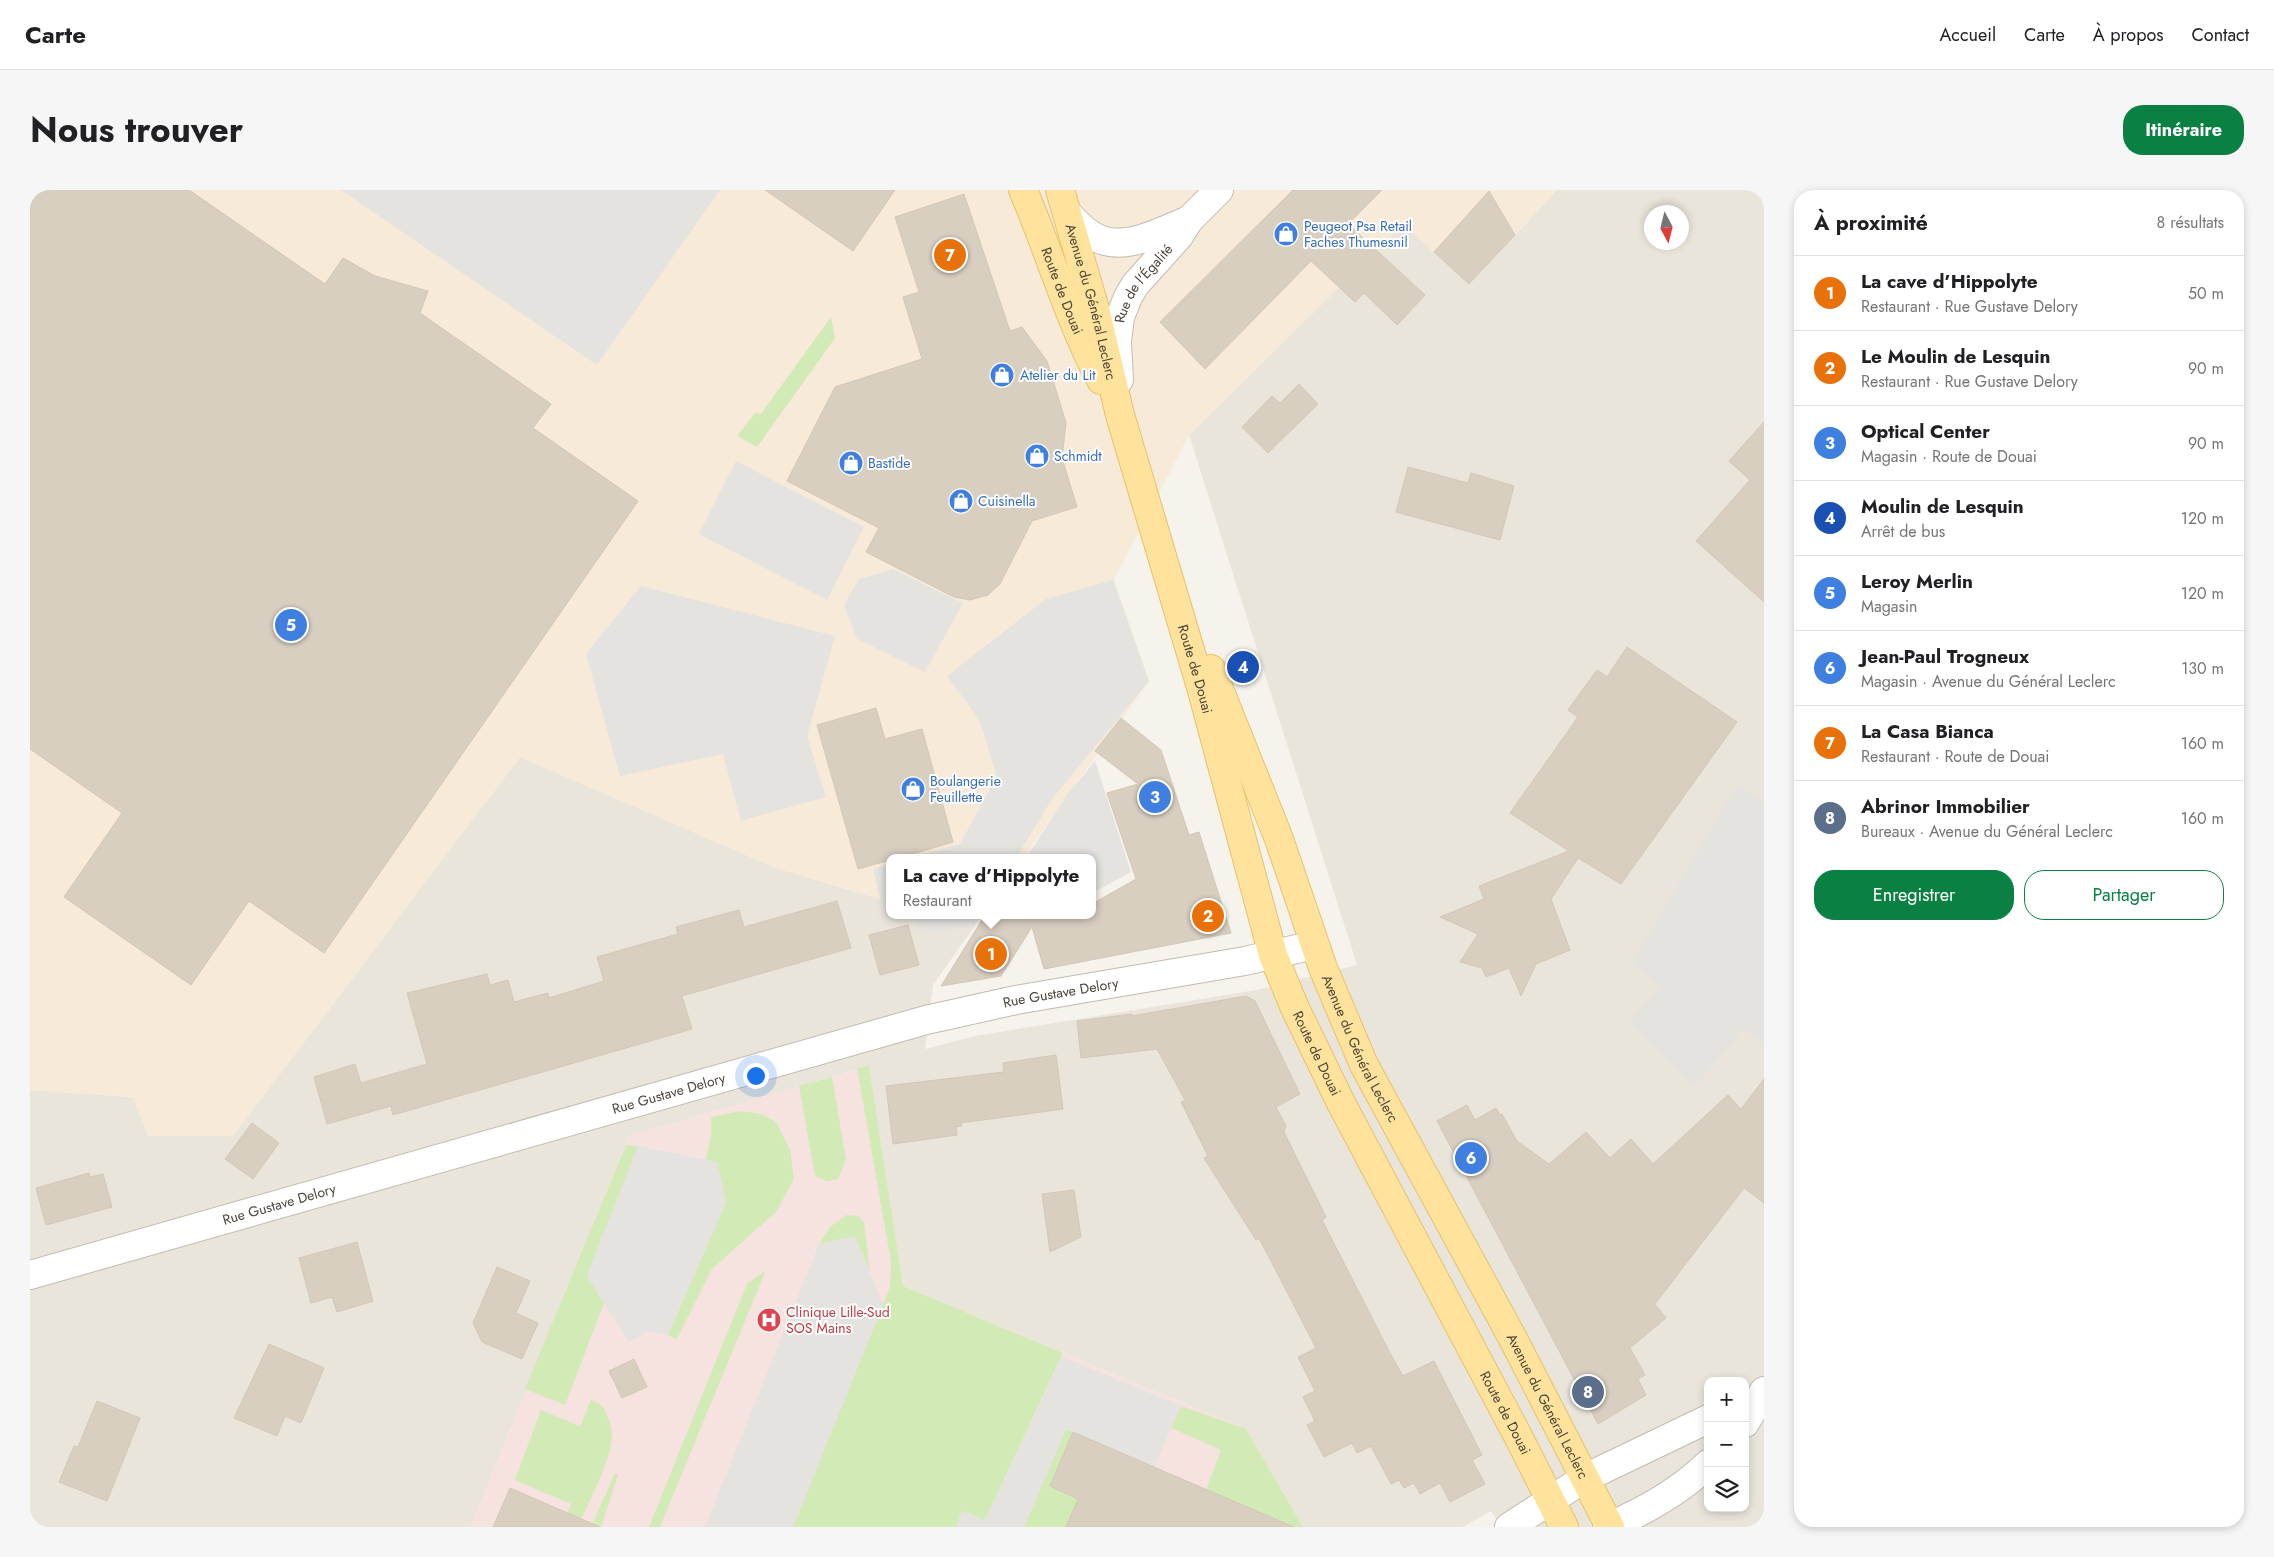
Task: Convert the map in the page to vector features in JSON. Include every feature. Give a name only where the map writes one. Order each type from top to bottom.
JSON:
[{"type":"main road","name":"Route de Douai","points":[[1023,190],[1049,250],[1079,336],[1120,415]]},
{"type":"main road","name":"Avenue du Général Leclerc","points":[[1064,202],[1095,309],[1120,415]]},
{"type":"main road","points":[[1120,415],[1160,545]]},
{"type":"main road","name":"Route de Douai","points":[[1160,545],[1201,687],[1273,955],[1294,1006],[1341,1103],[1564,1527]]},
{"type":"main road","name":"Avenue du Général Leclerc","points":[[1160,545],[1261,792],[1314,945],[1364,1065],[1479,1276],[1609,1527]]},
{"type":"street","name":"Rue de l'Égalité","points":[[1120,415],[1117,342],[1120,317],[1135,285],[1179,236],[1189,220],[1219,190]]},
{"type":"street","name":"Rue de l'Égalité","points":[[1064,202],[1094,237],[1126,243],[1145,238],[1189,220]]},
{"type":"street","name":"Rue Gustave Delory","points":[[30,1275],[908,1024],[1016,1000],[1273,955],[1314,945]]},
{"type":"street","points":[[1749,1388],[1764,1371]]},
{"type":"street","points":[[1746,1422],[1764,1391]]},
{"type":"street","points":[[1509,1527],[1585,1478],[1704,1421]]},
{"type":"street","points":[[1609,1527],[1643,1510],[1676,1490],[1704,1467]]},
{"type":"street","points":[[1644,1527],[1676,1490]]},
{"type":"shaded area","points":[[30,190],[1557,190],[1469,284],[1403,224],[1189,435],[1114,580],[1149,681],[1026,854],[886,854],[886,901],[776,868],[520,757],[233,1136],[148,1136],[133,1097],[30,1090]]},
{"type":"shaded area","points":[[341,190],[720,190],[597,365]]},
{"type":"shaded area","points":[[1557,190],[1764,190],[1764,1527],[1502,1527],[1491,1511],[1463,1527],[1303,1527],[1246,1429],[903,1286],[869,1066],[629,1136],[471,1527],[30,1527],[30,1090],[133,1097],[233,1136],[520,757],[776,868],[886,901],[886,919],[947,919],[974,927],[933,985],[925,1049],[975,1036],[1256,990],[1357,965],[1189,435],[1403,224],[1470,284]]},
{"type":"shaded area","points":[[736,461],[864,527],[827,600],[699,534]]},
{"type":"shaded area","points":[[893,569],[963,603],[925,672],[857,639],[844,605],[859,579]]},
{"type":"shaded area","points":[[1113,580],[1149,681],[1052,799],[1018,854],[926,854],[960,844],[997,776],[979,719],[947,676],[1046,599]]},
{"type":"shaded area","points":[[641,586],[835,636],[807,736],[826,797],[741,821],[723,754],[620,776],[586,654]]},
{"type":"shaded area","points":[[1095,761],[1131,872],[1096,891],[1096,854],[1029,854],[1067,795]]},
{"type":"shaded area","points":[[1737,785],[1764,803],[1764,1045],[1744,1028],[1695,1086],[1629,1022],[1662,987],[1632,963]]},
{"type":"shaded area","points":[[886,865],[886,919],[892,919],[886,920],[873,869]]},
{"type":"shaded area","points":[[912,919],[979,919],[974,927],[919,932]]},
{"type":"shaded area","name":"Clinique Lille-Sud SOS Mains","points":[[869,1066],[903,1286],[1246,1429],[1303,1527],[471,1527],[629,1136]]},
{"type":"shaded area","points":[[638,1146],[717,1162],[726,1202],[668,1335],[648,1331],[629,1342],[587,1276]]},
{"type":"shaded area","points":[[855,1236],[883,1304],[793,1527],[705,1527],[819,1244]]},
{"type":"shaded area","points":[[1062,1357],[1181,1406],[1154,1467],[1066,1429],[1024,1527],[956,1527],[962,1511],[985,1520]]},
{"type":"green space","points":[[831,317],[835,338],[757,447],[737,436],[756,412],[761,414]]},
{"type":"green space","points":[[869,1066],[903,1286],[1063,1353],[985,1520],[962,1511],[956,1527],[793,1527],[890,1287],[891,1262],[857,1068]]},
{"type":"green space","points":[[832,1077],[846,1159],[838,1179],[827,1181],[815,1176],[799,1086]]},
{"type":"green space","points":[[741,1111],[761,1114],[776,1122],[790,1150],[794,1179],[776,1212],[712,1269],[677,1339],[668,1335],[726,1202],[717,1162],[706,1160],[711,1134],[711,1117]]},
{"type":"green space","points":[[626,1145],[638,1146],[587,1276],[604,1303],[565,1405],[525,1389]]},
{"type":"green space","points":[[847,1215],[859,1216],[864,1223],[870,1272],[860,1249],[732,1527],[851,1237],[819,1244],[830,1227]]},
{"type":"green space","points":[[766,1270],[660,1527],[649,1527],[747,1284]]},
{"type":"green space","points":[[591,1400],[602,1405],[607,1416],[612,1431],[611,1445],[599,1481],[578,1527],[561,1527],[571,1504],[515,1480],[541,1410],[580,1426]]},
{"type":"green space","points":[[1181,1406],[1246,1429],[1303,1527],[1294,1527],[1206,1490],[1221,1450],[1171,1428]]},
{"type":"green space","points":[[1066,1429],[1073,1432],[1050,1486],[1081,1500],[1066,1527],[1024,1527]]},
{"type":"green space","points":[[615,1473],[618,1475],[601,1527],[591,1527]]},
{"type":"building","points":[[30,190],[189,190],[325,284],[343,258],[375,276],[428,291],[420,313],[551,404],[533,428],[638,501],[324,953],[249,901],[191,985],[64,897],[122,813],[30,749]]},
{"type":"building","points":[[765,190],[895,190],[853,251]]},
{"type":"building","points":[[1293,190],[1382,190],[1348,224],[1425,295],[1397,325],[1364,293],[1355,302],[1311,261],[1205,369],[1160,322]]},
{"type":"building","points":[[1489,191],[1515,235],[1469,284],[1434,252]]},
{"type":"building","points":[[964,194],[1010,331],[1022,327],[1047,361],[1066,423],[1062,458],[1077,507],[1032,521],[1000,584],[988,595],[970,600],[954,597],[866,552],[879,528],[787,481],[835,387],[922,359],[903,297],[919,292],[895,217]]},
{"type":"building","points":[[1299,384],[1318,404],[1268,453],[1242,427],[1272,396],[1280,403]]},
{"type":"building","points":[[1764,422],[1764,602],[1696,541],[1750,480],[1729,461]]},
{"type":"building","points":[[1408,467],[1468,483],[1471,473],[1514,486],[1500,540],[1396,512]]},
{"type":"building","points":[[1627,647],[1737,722],[1621,884],[1578,858],[1551,899],[1570,950],[1536,964],[1521,996],[1509,968],[1486,977],[1482,968],[1460,962],[1478,934],[1440,917],[1484,899],[1479,886],[1569,851],[1510,813],[1578,717],[1568,710],[1597,670],[1607,677]]},
{"type":"building","points":[[876,708],[885,739],[922,729],[953,842],[912,854],[886,854],[886,861],[858,869],[817,725]]},
{"type":"building","points":[[1121,718],[1161,750],[1189,835],[1199,832],[1231,933],[1044,969],[1032,927],[1001,976],[941,986],[983,919],[1096,919],[1096,902],[1136,879],[1107,793],[1138,784],[1095,751]]},
{"type":"building","points":[[837,901],[851,948],[682,996],[692,1029],[393,1115],[391,1106],[327,1124],[314,1077],[355,1064],[361,1083],[427,1064],[407,993],[487,974],[490,985],[508,980],[514,1002],[548,993],[549,998],[604,981],[597,957],[678,934],[676,927],[739,910],[744,927]]},
{"type":"building","points":[[908,925],[919,965],[880,975],[869,935]]},
{"type":"building","points":[[1246,996],[1255,1001],[1300,1094],[1276,1107],[1286,1126],[1284,1132],[1326,1217],[1322,1220],[1390,1353],[1403,1376],[1434,1361],[1482,1455],[1472,1460],[1485,1484],[1450,1502],[1440,1483],[1420,1494],[1414,1483],[1404,1488],[1399,1480],[1391,1484],[1371,1446],[1357,1453],[1352,1443],[1324,1457],[1307,1425],[1315,1421],[1303,1397],[1315,1391],[1298,1357],[1316,1348],[1259,1238],[1256,1240],[1204,1158],[1208,1156],[1181,1102],[1185,1100],[1157,1049],[1081,1058],[1077,1021],[1132,1014],[1132,1016]]},
{"type":"building","points":[[1056,1055],[1063,1109],[961,1123],[962,1126],[956,1127],[957,1135],[893,1144],[886,1086],[1004,1072],[1003,1063]]},
{"type":"building","points":[[1764,1079],[1764,1203],[1744,1188],[1655,1304],[1666,1318],[1630,1348],[1645,1375],[1638,1379],[1646,1395],[1598,1424],[1437,1121],[1467,1105],[1475,1120],[1496,1108],[1500,1115],[1502,1114],[1517,1141],[1549,1164],[1586,1132],[1610,1158],[1631,1139],[1653,1164],[1728,1095],[1741,1109]]},
{"type":"building","points":[[252,1123],[279,1143],[253,1179],[225,1159]]},
{"type":"building","points":[[89,1173],[90,1177],[103,1174],[112,1207],[46,1225],[36,1188]]},
{"type":"building","points":[[1074,1190],[1081,1237],[1050,1252],[1042,1194]]},
{"type":"building","points":[[357,1242],[373,1301],[337,1312],[332,1297],[311,1303],[299,1258]]},
{"type":"building","points":[[497,1267],[530,1281],[516,1313],[538,1323],[522,1359],[482,1342],[473,1323]]},
{"type":"building","points":[[269,1344],[324,1368],[301,1423],[285,1416],[277,1436],[234,1418]]},
{"type":"building","points":[[634,1359],[647,1387],[622,1398],[609,1371]]},
{"type":"building","points":[[97,1401],[140,1418],[107,1501],[59,1482],[74,1446],[78,1447]]},
{"type":"building","points":[[1073,1432],[1294,1527],[1066,1527],[1078,1499],[1050,1486]]},
{"type":"building","points":[[510,1488],[600,1527],[493,1527]]},
{"type":"place","name":"Peugeot Psa Retail Faches Thumesnil","points":[[1286,234]]},
{"type":"place","name":"La Casa Bianca","points":[[950,255]]},
{"type":"place","name":"Atelier du Lit","points":[[1002,375]]},
{"type":"place","name":"Schmidt","points":[[1037,456]]},
{"type":"place","name":"Bastide","points":[[851,463]]},
{"type":"place","name":"Cuisinella","points":[[961,501]]},
{"type":"place","name":"Leroy Merlin","points":[[291,625]]},
{"type":"place","name":"Moulin de Lesquin","points":[[1243,667]]},
{"type":"place","name":"Boulangerie Feuillette","points":[[913,789]]},
{"type":"place","name":"Optical Center","points":[[1155,797]]},
{"type":"place","name":"Le Moulin de Lesquin","points":[[1208,916]]},
{"type":"place","name":"La cave d’Hippolyte","points":[[991,954]]},
{"type":"place","name":"Jean-Paul Trogneux","points":[[1471,1158]]},
{"type":"place","name":"Clinique Lille-Sud SOS Mains","points":[[769,1320]]},
{"type":"place","name":"Abrinor Immobilier","points":[[1588,1392]]}]
